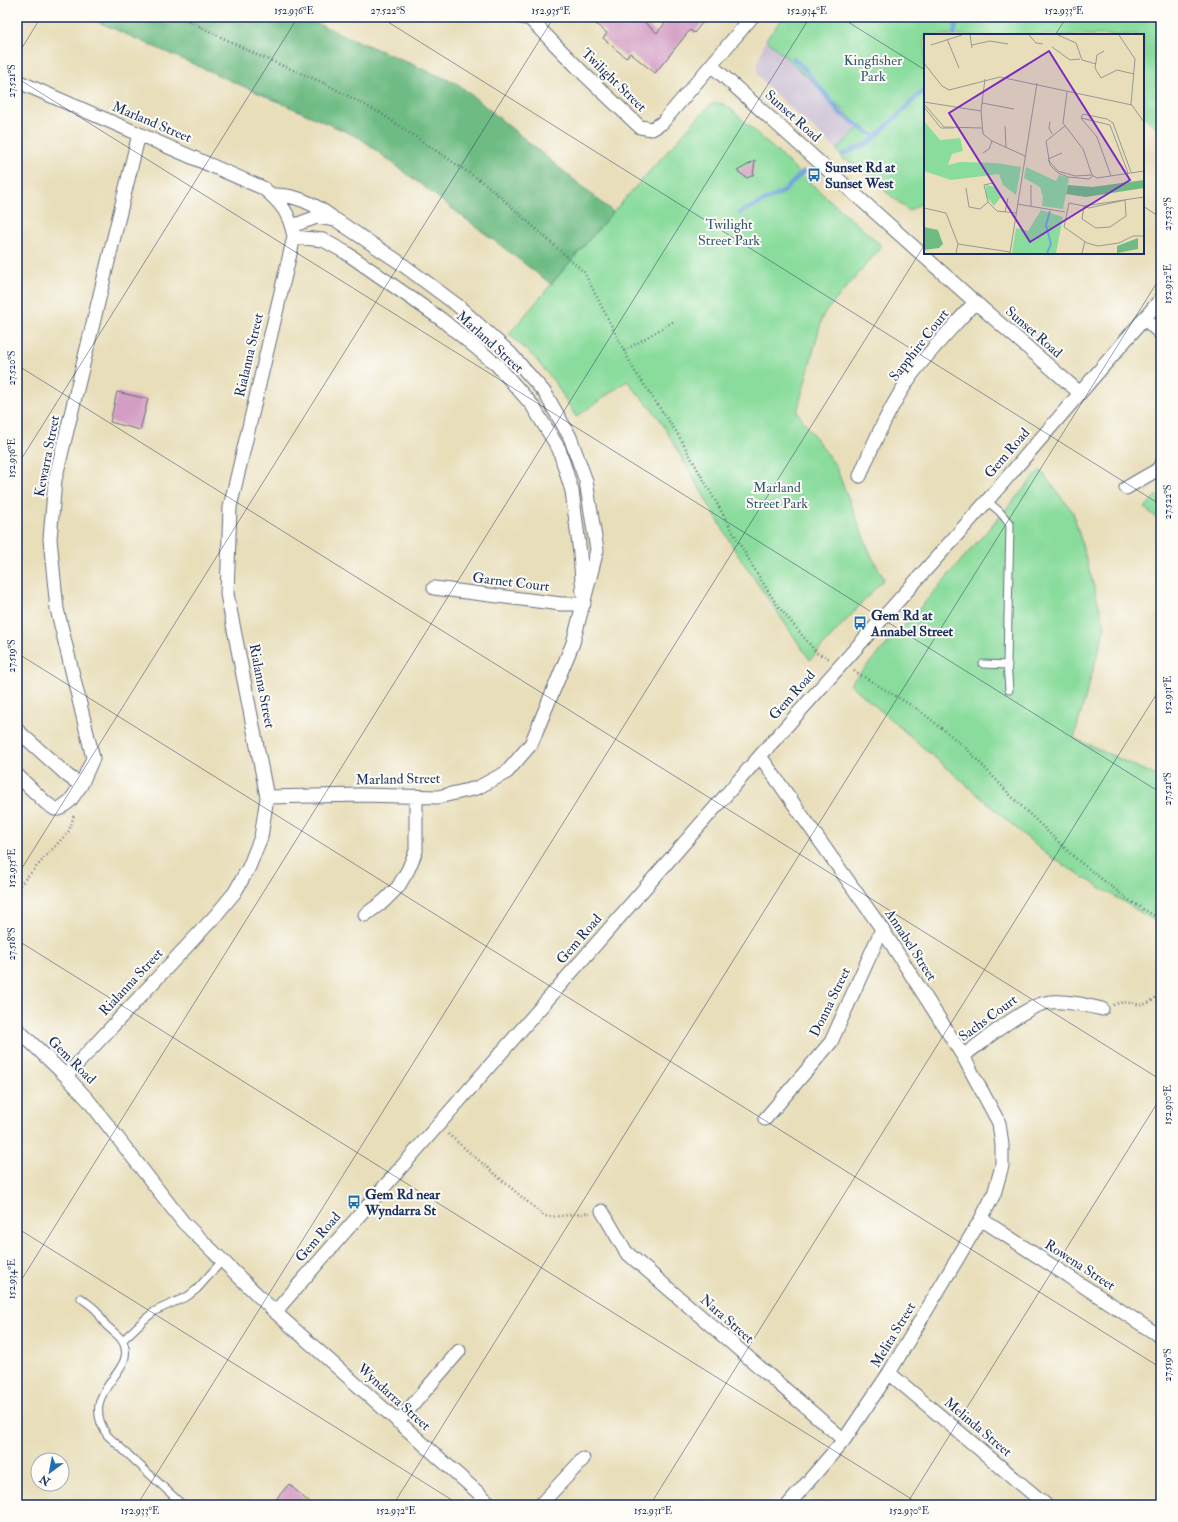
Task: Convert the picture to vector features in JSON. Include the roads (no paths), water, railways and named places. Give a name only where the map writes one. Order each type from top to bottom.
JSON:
[{"type":"street","points":[[711,65],[752,17]]},
{"type":"street","name":"Twilight Street","points":[[528,18],[640,127],[652,129],[662,123],[711,65]]},
{"type":"street","name":"Sunset Road","points":[[711,65],[975,302],[1080,393]]},
{"type":"street","name":"Marland Street","points":[[17,82],[263,188],[282,205],[291,220],[293,231]]},
{"type":"street","name":"Kewarra Street","points":[[17,775],[46,803],[55,809],[59,809],[70,801],[82,785],[93,758],[57,609],[50,539],[55,480],[139,134]]},
{"type":"street","name":"Marland Street","points":[[267,797],[361,795],[438,797],[477,788],[507,772],[531,744],[573,643],[598,550],[586,481],[570,437],[545,393],[510,353],[457,305],[399,262],[322,210],[296,197],[285,194],[272,195]]},
{"type":"street","name":"Marland Street","points":[[293,231],[317,217],[336,220]]},
{"type":"street","name":"Marland Street","points":[[293,231],[323,240],[345,252],[441,319],[497,365],[532,405],[559,449],[572,491],[580,553],[584,604]]},
{"type":"street","name":"Rialanna Street","points":[[66,1076],[216,915],[235,892],[249,867],[261,837],[267,797],[227,594],[230,507],[293,231]]},
{"type":"street","name":"Gem Road","points":[[17,1029],[66,1076],[89,1101],[183,1222],[275,1312],[760,756],[987,501],[1161,299]]},
{"type":"street","name":"Sapphire Court","points":[[860,476],[895,404],[913,374],[975,302]]},
{"type":"street","points":[[1144,318],[1161,334]]},
{"type":"street","points":[[1126,488],[1157,470],[1161,465]]},
{"type":"street","name":"Garnet Court","points":[[434,588],[561,604],[584,604]]},
{"type":"street","points":[[17,730],[68,776],[82,785]]},
{"type":"street","name":"Annabel Street","points":[[760,756],[882,929],[964,1056],[999,1123],[1002,1145],[1002,1166]]},
{"type":"street","points":[[365,915],[384,901],[398,887],[408,870],[416,851],[416,796]]},
{"type":"street","name":"Donna Street","points":[[765,1119],[831,1042],[882,929]]},
{"type":"street","name":"Sachs Court","points":[[964,1056],[1029,1008],[1050,1002],[1077,1003],[1102,1010]]},
{"type":"street","name":"Melita Street","points":[[788,1505],[844,1440],[889,1373],[981,1219],[994,1194],[1002,1166]]},
{"type":"street","name":"Nara Street","points":[[602,1211],[626,1252],[844,1440]]},
{"type":"street","name":"Rowena Street","points":[[981,1219],[1161,1337]]},
{"type":"street","name":"Wyndarra Street","points":[[275,1312],[492,1505]]},
{"type":"street","points":[[398,1422],[459,1351]]},
{"type":"street","name":"Melinda Street","points":[[889,1373],[1046,1505]]},
{"type":"street","points":[[540,1505],[583,1459]]},
{"type":"lane","points":[[987,501],[999,511],[1010,524],[1008,690]]},
{"type":"lane","points":[[983,664],[1008,664]]},
{"type":"lane","points":[[122,1341],[144,1319],[155,1311],[188,1296],[197,1289],[222,1260]]},
{"type":"lane","points":[[81,1298],[96,1310],[105,1324],[122,1341],[124,1351],[124,1363],[105,1388],[101,1399],[98,1415],[101,1426],[107,1435],[183,1505]]},
{"type":"waterway","points":[[954,34],[957,17]]},
{"type":"waterway","points":[[793,58],[805,69],[840,113],[875,137]]},
{"type":"waterway","points":[[843,154],[869,143],[924,90]]},
{"type":"waterway","points":[[739,213],[783,192],[803,172]]},
{"type":"place","name":"Sunset Rd at Sunset West","points":[[814,175]]},
{"type":"place","name":"Gem Rd at Annabel Street","points":[[860,623]]},
{"type":"place","name":"Gem Rd near Wyndarra St","points":[[354,1202]]},
{"type":"park label","name":"Kingfisher Park","points":[[873,68]]},
{"type":"park label","name":"Twilight Street Park","points":[[729,232]]},
{"type":"park label","name":"Marland Street Park","points":[[777,496]]}]
